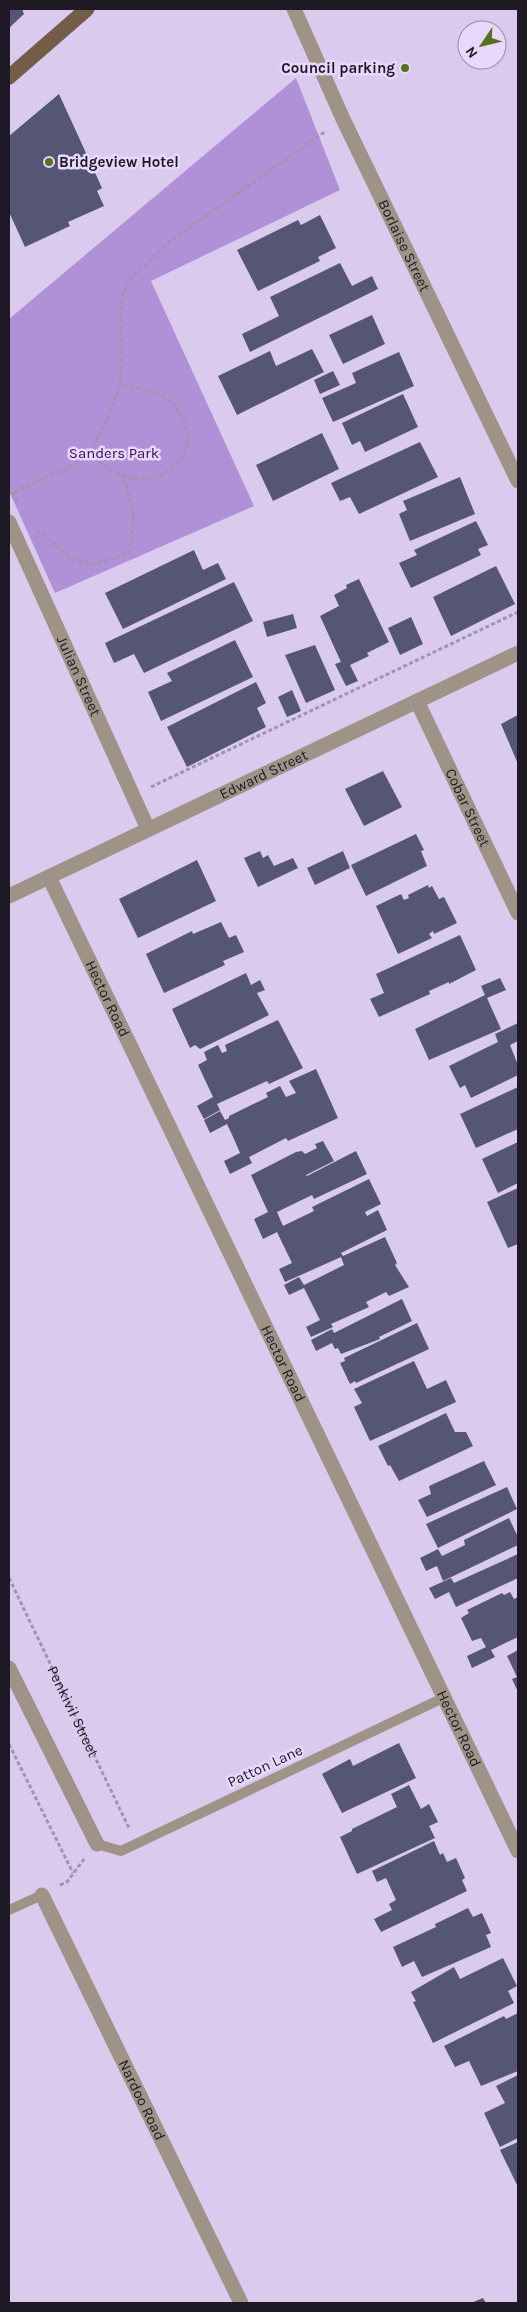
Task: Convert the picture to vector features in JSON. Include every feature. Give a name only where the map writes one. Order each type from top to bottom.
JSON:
[{"type":"main road","points":[[9,77],[87,9]]},
{"type":"street","name":"Borlaise Street","points":[[294,9],[343,119],[518,481]]},
{"type":"street","name":"Julian Street","points":[[9,522],[148,829]]},
{"type":"street","name":"Edward Street","points":[[9,896],[518,653]]},
{"type":"street","name":"Cobar Street","points":[[417,701],[518,912]]},
{"type":"street","name":"Hector Road","points":[[49,877],[518,1851]]},
{"type":"street","points":[[9,1668],[97,1844]]},
{"type":"street","name":"Nardoo Road","points":[[42,1895],[241,2303]]},
{"type":"lane","name":"Patton Lane","points":[[97,1844],[121,1851],[443,1698]]},
{"type":"lane","points":[[9,1910],[42,1895]]},
{"type":"path","points":[[9,494],[72,466],[89,454],[107,420],[120,384],[122,363],[121,305],[127,282],[169,242],[343,119]]},
{"type":"path","points":[[89,454],[122,476],[144,479],[162,476],[177,465],[188,444],[187,425],[176,407],[165,397],[120,384]]},
{"type":"path","points":[[33,524],[38,531],[73,560],[97,564],[128,553],[134,531],[131,499],[122,476]]},
{"type":"path","points":[[14,492],[22,510]]},
{"type":"path","points":[[150,788],[518,612]]},
{"type":"path","name":"Penkivil Street","points":[[9,1578],[136,1844]]},
{"type":"path","points":[[9,1744],[73,1873]]},
{"type":"path","points":[[42,1895],[67,1882],[97,1844]]},
{"type":"green space","name":"Sanders Park","points":[[296,78],[340,190],[151,281],[254,506],[55,593],[9,491],[9,319]]},
{"type":"building","points":[[9,9],[22,9],[24,14],[9,28]]},
{"type":"building","name":"Bridgeview Hotel","points":[[59,94],[102,188],[97,191],[104,206],[68,222],[70,226],[25,247],[9,212],[9,136]]},
{"type":"building","points":[[320,215],[336,248],[318,257],[320,261],[258,291],[237,250],[298,220],[301,225]]},
{"type":"building","points":[[340,263],[352,286],[372,276],[378,289],[250,352],[242,334],[279,316],[270,297]]},
{"type":"building","points":[[372,315],[385,344],[343,364],[329,335]]},
{"type":"building","points":[[312,349],[324,372],[237,415],[218,376],[270,351],[276,366]]},
{"type":"building","points":[[399,352],[414,386],[333,422],[322,398],[356,383],[352,373]]},
{"type":"building","points":[[333,371],[340,385],[320,394],[314,380]]},
{"type":"building","points":[[403,394],[418,427],[365,452],[360,441],[352,445],[342,423]]},
{"type":"building","points":[[322,433],[339,469],[273,501],[256,465]]},
{"type":"building","points":[[420,442],[438,477],[359,514],[350,497],[340,501],[331,483]]},
{"type":"building","points":[[460,477],[475,514],[410,541],[399,514],[407,510],[403,501]]},
{"type":"building","points":[[476,521],[488,545],[478,549],[481,555],[411,588],[399,563],[417,555],[414,550]]},
{"type":"building","points":[[194,550],[203,570],[218,563],[226,579],[123,629],[105,593]]},
{"type":"building","points":[[496,566],[515,604],[451,636],[433,597]]},
{"type":"building","points":[[359,579],[389,642],[367,653],[369,656],[350,665],[358,681],[346,686],[335,664],[341,662],[320,616],[339,606],[334,595],[347,588],[346,585]]},
{"type":"building","points":[[234,582],[253,621],[144,673],[134,654],[114,663],[105,643]]},
{"type":"building","points":[[293,614],[297,628],[267,637],[263,622]]},
{"type":"building","points":[[411,617],[423,644],[400,655],[388,628]]},
{"type":"building","points":[[235,640],[253,677],[161,721],[148,692],[172,681],[167,673]]},
{"type":"building","points":[[315,645],[335,690],[306,703],[285,655]]},
{"type":"building","points":[[256,682],[266,703],[257,708],[266,727],[187,767],[167,727]]},
{"type":"building","points":[[292,690],[301,711],[287,717],[278,697]]},
{"type":"building","points":[[518,715],[518,764],[501,724]]},
{"type":"building","points":[[383,771],[402,807],[364,826],[345,789]]},
{"type":"building","points":[[416,834],[424,850],[421,851],[427,866],[366,896],[351,865]]},
{"type":"building","points":[[260,851],[263,858],[268,855],[274,866],[293,858],[298,868],[258,887],[244,858]]},
{"type":"building","points":[[343,851],[350,868],[315,885],[307,868]]},
{"type":"building","points":[[197,860],[216,901],[138,938],[119,899]]},
{"type":"building","points":[[428,885],[429,888],[432,886],[439,899],[444,897],[457,923],[434,934],[433,931],[429,934],[432,938],[398,954],[376,906],[401,894],[404,900],[409,898],[408,895]]},
{"type":"building","points":[[221,922],[229,938],[236,935],[244,952],[223,961],[225,965],[164,993],[146,954],[192,931],[193,934]]},
{"type":"building","points":[[460,935],[476,970],[449,984],[449,982],[429,991],[430,994],[379,1017],[370,999],[384,993],[376,974]]},
{"type":"building","points":[[246,973],[251,985],[260,980],[265,990],[257,993],[269,1015],[200,1049],[195,1045],[190,1048],[172,1009]]},
{"type":"building","points":[[500,978],[506,990],[487,998],[501,1029],[429,1060],[415,1029],[485,995],[481,986]]},
{"type":"building","points":[[278,1020],[303,1068],[269,1084],[267,1081],[217,1104],[220,1110],[204,1119],[197,1106],[213,1097],[198,1065],[207,1060],[204,1052],[218,1045],[222,1053],[227,1051],[225,1045]]},
{"type":"building","points":[[518,1023],[518,1041],[510,1045],[518,1065],[518,1075],[471,1098],[465,1085],[460,1088],[449,1066],[498,1042],[495,1034]]},
{"type":"building","points":[[316,1069],[338,1118],[288,1141],[286,1138],[249,1157],[252,1163],[230,1174],[224,1161],[240,1153],[227,1124],[210,1133],[204,1120],[220,1111],[225,1120],[229,1116],[268,1097],[266,1093],[280,1086],[286,1097],[296,1093],[289,1081]]},
{"type":"building","points":[[518,1087],[518,1129],[476,1148],[460,1114]]},
{"type":"building","points":[[323,1141],[334,1161],[307,1176],[356,1151],[367,1174],[314,1199],[312,1195],[277,1212],[283,1226],[314,1211],[312,1207],[369,1179],[381,1204],[365,1212],[367,1216],[378,1210],[387,1230],[341,1253],[343,1256],[385,1237],[397,1263],[395,1265],[409,1287],[389,1296],[386,1292],[366,1302],[369,1307],[331,1324],[333,1327],[311,1337],[306,1327],[320,1320],[304,1288],[289,1295],[284,1285],[299,1277],[304,1285],[344,1265],[341,1257],[285,1282],[279,1269],[292,1263],[277,1232],[263,1239],[254,1219],[268,1212],[251,1175],[296,1152],[302,1151],[305,1154],[317,1148],[315,1144]]},
{"type":"building","points":[[518,1142],[518,1183],[498,1193],[482,1159]]},
{"type":"building","points":[[518,1188],[518,1244],[508,1248],[487,1202]]},
{"type":"building","points":[[402,1299],[412,1321],[379,1337],[380,1339],[341,1354],[332,1343],[316,1351],[311,1340],[332,1329],[334,1333]]},
{"type":"building","points":[[417,1323],[429,1349],[356,1383],[355,1381],[350,1384],[340,1363],[345,1361],[344,1358]]},
{"type":"building","points":[[414,1361],[427,1389],[446,1380],[456,1402],[370,1441],[354,1407],[362,1403],[354,1389]]},
{"type":"building","points":[[446,1413],[455,1432],[466,1432],[473,1446],[399,1481],[390,1465],[388,1466],[378,1446]]},
{"type":"building","points":[[484,1461],[496,1485],[427,1517],[418,1500],[431,1494],[429,1486]]},
{"type":"building","points":[[507,1487],[517,1509],[438,1548],[426,1524]]},
{"type":"building","points":[[509,1518],[518,1537],[518,1545],[443,1581],[437,1566],[426,1571],[420,1558],[438,1549],[442,1556],[465,1545],[464,1540]]},
{"type":"building","points":[[518,1554],[518,1578],[456,1607],[449,1592],[435,1599],[429,1588],[451,1578],[454,1583]]},
{"type":"building","points":[[510,1592],[514,1599],[518,1597],[518,1637],[491,1650],[495,1657],[472,1668],[467,1656],[486,1647],[481,1638],[472,1641],[461,1618],[469,1613],[467,1610],[502,1593],[504,1595]]},
{"type":"building","points":[[518,1650],[518,1692],[512,1679],[517,1677],[507,1656]]},
{"type":"building","points":[[399,1743],[416,1778],[342,1813],[322,1774],[350,1759],[353,1766]]},
{"type":"building","points":[[409,1785],[421,1809],[429,1804],[438,1822],[429,1826],[435,1838],[357,1874],[340,1837],[397,1807],[391,1794]]},
{"type":"building","points":[[434,1841],[440,1855],[443,1853],[447,1862],[456,1858],[465,1878],[462,1880],[467,1891],[381,1932],[374,1919],[392,1910],[389,1904],[396,1900],[386,1878],[377,1882],[372,1871]]},
{"type":"building","points":[[468,1908],[473,1917],[482,1913],[491,1933],[486,1935],[491,1947],[422,1977],[414,1961],[402,1967],[393,1947],[436,1927],[435,1924]]},
{"type":"building","points":[[503,1958],[517,1986],[508,1991],[514,2003],[433,2043],[413,2002],[416,2001],[411,1992],[454,1967],[460,1979]]},
{"type":"building","points":[[518,2013],[518,2071],[481,2086],[469,2061],[455,2067],[444,2046],[504,2016],[506,2019]]},
{"type":"building","points":[[518,2075],[518,2138],[500,2147],[484,2113],[505,2103],[496,2086]]},
{"type":"building","points":[[518,2142],[518,2187],[500,2150]]},
{"type":"building","points":[[483,2298],[486,2303],[471,2303]]},
{"type":"place","name":"Council parking","points":[[405,68]]},
{"type":"place","name":"Bridgeview Hotel","points":[[49,162]]}]
